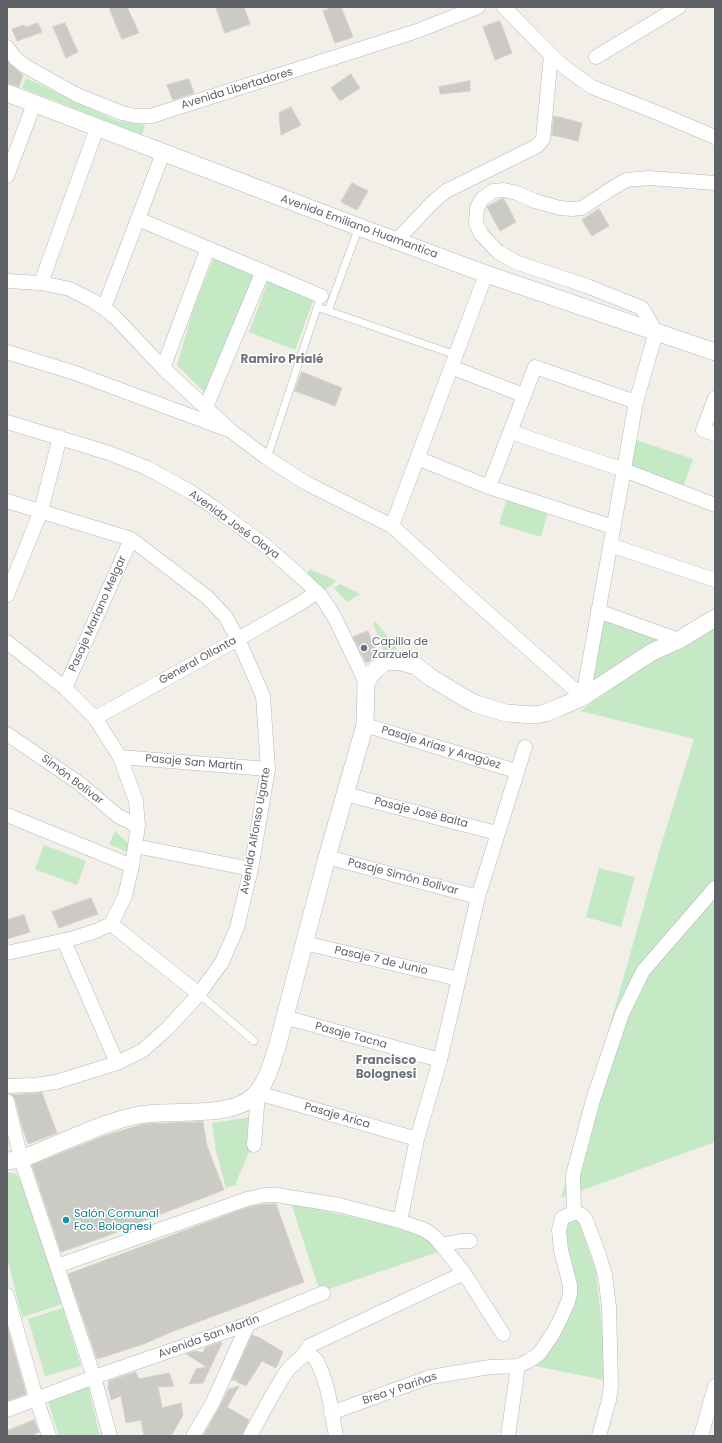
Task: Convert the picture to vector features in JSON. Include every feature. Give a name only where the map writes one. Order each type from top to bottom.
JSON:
[{"type":"street","name":"Avenida Libertadores","points":[[7,47],[15,58],[25,66],[77,95],[122,113],[136,116],[151,116],[418,31],[478,7]]},
{"type":"street","points":[[504,7],[551,55],[568,70],[592,87],[658,112],[715,137]]},
{"type":"street","points":[[596,57],[679,7]]},
{"type":"street","points":[[396,241],[433,202],[446,191],[537,146],[543,140],[551,55]]},
{"type":"street","name":"Avenida Emiliano Huamantica","points":[[7,93],[162,153],[486,274],[715,352]]},
{"type":"street","points":[[7,175],[34,104]]},
{"type":"street","points":[[41,283],[97,128]]},
{"type":"street","points":[[104,308],[162,153]]},
{"type":"street","points":[[583,697],[636,402],[656,332],[642,308],[588,286],[518,263],[498,252],[481,234],[476,223],[476,208],[482,199],[493,191],[504,190],[560,208],[572,209],[582,208],[611,188],[626,180],[649,178],[715,183]]},
{"type":"street","points":[[138,219],[263,271],[319,301]]},
{"type":"street","points":[[163,368],[208,248]]},
{"type":"street","points":[[206,407],[263,271]]},
{"type":"street","points":[[392,526],[486,274]]},
{"type":"street","points":[[7,281],[41,283],[70,289],[104,308],[115,317],[163,368],[231,430],[267,458],[306,483],[392,526],[583,697]]},
{"type":"street","points":[[7,352],[75,373],[231,430]]},
{"type":"street","points":[[454,361],[523,395]]},
{"type":"street","points":[[489,487],[535,366],[636,402]]},
{"type":"street","points":[[715,398],[703,430],[715,434]]},
{"type":"street","name":"Avenida José Olaya","points":[[7,422],[109,453],[147,468],[191,492],[266,546],[317,592],[330,607],[366,683]]},
{"type":"street","points":[[511,432],[624,470],[715,505]]},
{"type":"street","points":[[7,595],[41,511],[60,437]]},
{"type":"street","points":[[417,458],[489,487],[613,527]]},
{"type":"street","name":"Avenida Alfonso Ugarte","points":[[7,502],[131,539],[207,597],[225,616],[238,639],[263,696],[268,769],[251,869],[237,928],[222,962],[200,994],[167,1029],[142,1051],[117,1063],[56,1082],[35,1085],[7,1086]]},
{"type":"street","name":"Pasaje Mariano Melgar","points":[[65,688],[131,539]]},
{"type":"street","points":[[610,545],[715,580]]},
{"type":"street","name":"General Ollanta","points":[[95,718],[238,639],[301,603],[317,592]]},
{"type":"street","points":[[598,611],[679,640]]},
{"type":"street","points":[[254,1145],[258,1093],[270,1068],[327,857],[365,725],[366,683],[373,672],[386,661],[402,662],[416,666],[430,677],[476,704],[506,713],[534,715],[546,713],[583,697],[652,652],[679,640],[715,618]]},
{"type":"street","points":[[7,642],[65,688],[95,718],[120,757],[136,801],[138,826],[132,866],[125,896],[111,924],[96,931],[64,941],[7,953]]},
{"type":"street","name":"Pasaje Arias y Aragüez","points":[[365,725],[516,771]]},
{"type":"street","name":"Simón Bolívar","points":[[7,734],[78,783],[118,816],[138,826]]},
{"type":"street","points":[[400,1221],[417,1139],[440,1060],[478,897],[516,771],[525,747]]},
{"type":"street","name":"Pasaje San Martín","points":[[120,757],[268,769]]},
{"type":"street","name":"Pasaje José Balta","points":[[346,794],[497,833]]},
{"type":"street","points":[[7,815],[132,866]]},
{"type":"street","points":[[135,846],[251,869]]},
{"type":"street","name":"Pasaje Simón Bolívar","points":[[327,857],[478,897]]},
{"type":"street","points":[[574,1212],[573,1175],[594,1100],[622,1014],[643,971],[715,888]]},
{"type":"street","points":[[111,924],[200,994]]},
{"type":"street","points":[[64,941],[117,1063]]},
{"type":"street","name":"Pasaje 7 de Junio","points":[[304,943],[459,979]]},
{"type":"street","name":"Pasaje Tacna","points":[[284,1017],[440,1060]]},
{"type":"street","points":[[14,1160],[133,1116],[153,1112],[221,1110],[236,1107],[258,1093]]},
{"type":"street","name":"Pasaje Arica","points":[[258,1093],[417,1139]]},
{"type":"street","points":[[7,1102],[14,1160],[57,1266],[94,1377],[110,1436]]},
{"type":"street","points":[[57,1266],[247,1199],[265,1195],[292,1197],[339,1205],[400,1221],[425,1230],[435,1237],[464,1273],[503,1334]]},
{"type":"street","points":[[508,1436],[518,1366],[539,1354],[552,1336],[568,1302],[570,1285],[561,1250],[559,1230],[562,1218],[574,1212],[578,1212],[583,1215],[586,1220],[599,1255],[605,1275],[609,1307],[611,1386],[609,1400],[599,1436]]},
{"type":"street","points":[[441,1245],[461,1241],[470,1241]]},
{"type":"street","points":[[250,1436],[278,1384],[291,1366],[306,1352],[309,1346],[464,1273]]},
{"type":"street","name":"Avenida San Martín","points":[[7,1410],[94,1377],[248,1324],[323,1293]]},
{"type":"street","points":[[7,1295],[36,1398],[49,1436]]},
{"type":"street","points":[[193,1436],[212,1404],[248,1324]]},
{"type":"street","points":[[306,1352],[316,1359],[329,1395],[336,1436]]},
{"type":"street","name":"Brea y Pariñas","points":[[331,1413],[430,1377],[490,1367],[518,1366]]},
{"type":"street","points":[[701,1436],[715,1386]]},
{"type":"lane","points":[[328,311],[359,227]]},
{"type":"lane","points":[[267,458],[319,301],[328,311],[454,361]]},
{"type":"lane","points":[[200,994],[254,1041]]},
{"type":"green space","points":[[26,78],[108,117],[119,121],[145,125],[142,135],[22,88]]},
{"type":"green space","points":[[214,257],[252,273],[252,279],[208,396],[177,365],[194,307]]},
{"type":"green space","points":[[269,278],[315,296],[295,350],[249,332]]},
{"type":"green space","points":[[636,440],[693,459],[682,490],[624,470]]},
{"type":"green space","points":[[507,499],[548,511],[541,537],[499,524]]},
{"type":"green space","points":[[310,569],[337,581],[323,591],[306,574]]},
{"type":"green space","points":[[340,584],[360,594],[347,602],[334,588]]},
{"type":"green space","points":[[598,611],[679,640],[583,697]]},
{"type":"green space","points":[[376,622],[398,650],[383,650],[373,623]]},
{"type":"green space","points":[[715,626],[715,1142],[561,1198],[662,842],[694,739],[580,711],[652,661]]},
{"type":"green space","points":[[115,831],[130,845],[127,852],[109,844]]},
{"type":"green space","points":[[44,845],[86,861],[77,885],[35,869]]},
{"type":"green space","points":[[599,868],[635,877],[621,927],[586,917]]},
{"type":"green space","points":[[257,1113],[252,1144],[237,1179],[236,1185],[226,1188],[216,1151],[212,1123],[245,1118]]},
{"type":"green space","points":[[7,1172],[16,1174],[20,1179],[63,1304],[22,1317],[7,1257]]},
{"type":"green space","points":[[291,1203],[374,1222],[428,1237],[437,1245],[438,1252],[320,1292]]},
{"type":"green space","points":[[564,1218],[579,1219],[596,1272],[606,1368],[604,1380],[535,1366],[548,1351],[565,1321],[569,1255]]},
{"type":"green space","points":[[63,1308],[81,1366],[45,1376],[28,1319]]},
{"type":"green space","points":[[88,1386],[100,1436],[59,1436],[48,1401]]},
{"type":"building","points":[[109,7],[127,7],[139,33],[122,39]]},
{"type":"building","points":[[216,7],[244,7],[250,24],[225,33]]},
{"type":"building","points":[[333,7],[341,7],[353,37],[335,43],[323,11]]},
{"type":"building","points":[[500,21],[512,53],[495,60],[483,27]]},
{"type":"building","points":[[38,23],[42,32],[17,41],[12,29]]},
{"type":"building","points":[[65,23],[78,52],[66,58],[53,27]]},
{"type":"building","points":[[7,61],[23,75],[19,87],[7,83]]},
{"type":"building","points":[[351,74],[360,88],[340,101],[331,88]]},
{"type":"building","points":[[189,79],[194,93],[173,100],[167,85]]},
{"type":"building","points":[[470,81],[470,91],[440,94],[439,87]]},
{"type":"building","points":[[291,107],[301,125],[281,135],[279,113]]},
{"type":"building","points":[[554,116],[582,123],[578,141],[552,135]]},
{"type":"building","points":[[352,183],[368,191],[357,210],[341,202]]},
{"type":"building","points":[[501,199],[504,199],[516,222],[500,231],[487,207]]},
{"type":"building","points":[[599,209],[609,226],[592,236],[582,220]]},
{"type":"building","points":[[302,372],[342,388],[335,406],[295,391]]},
{"type":"building","name":"Capilla de Zarzuela","points":[[368,631],[377,655],[366,663],[353,637]]},
{"type":"building","points":[[91,898],[98,914],[59,928],[52,912]]},
{"type":"building","points":[[24,915],[30,932],[7,939],[7,920]]},
{"type":"building","points":[[42,1093],[57,1133],[28,1144],[15,1099],[12,1095]]},
{"type":"building","points":[[203,1122],[207,1146],[224,1190],[107,1236],[61,1252],[32,1165],[103,1136],[144,1124]]},
{"type":"building","points":[[276,1204],[304,1282],[141,1345],[97,1359],[68,1274],[232,1213],[249,1207]]},
{"type":"building","points":[[7,1326],[26,1394],[7,1401]]},
{"type":"building","points":[[252,1335],[260,1338],[283,1352],[276,1368],[262,1361],[246,1386],[237,1382],[237,1380],[232,1380]]},
{"type":"building","points":[[221,1342],[222,1343],[203,1383],[189,1384],[196,1369],[207,1367],[186,1354],[196,1351],[203,1353],[205,1348]]},
{"type":"building","points":[[136,1372],[139,1379],[169,1373],[174,1386],[158,1387],[162,1408],[181,1403],[183,1415],[171,1436],[144,1436],[141,1420],[126,1423],[121,1396],[111,1400],[108,1387],[109,1381]]},
{"type":"building","points":[[239,1386],[227,1407],[249,1420],[242,1436],[203,1436],[228,1390]]},
{"type":"building","points":[[34,1420],[39,1432],[30,1436],[7,1436],[7,1431]]},
{"type":"place","name":"Capilla de Zarzuela","points":[[364,648]]},
{"type":"place","name":"Salón Comunal Fco. Bolognesi","points":[[66,1220]]},
{"type":"district","name":"Ramiro Prialé","points":[[282,360]]},
{"type":"district","name":"Francisco Bolognesi","points":[[386,1068]]}]
